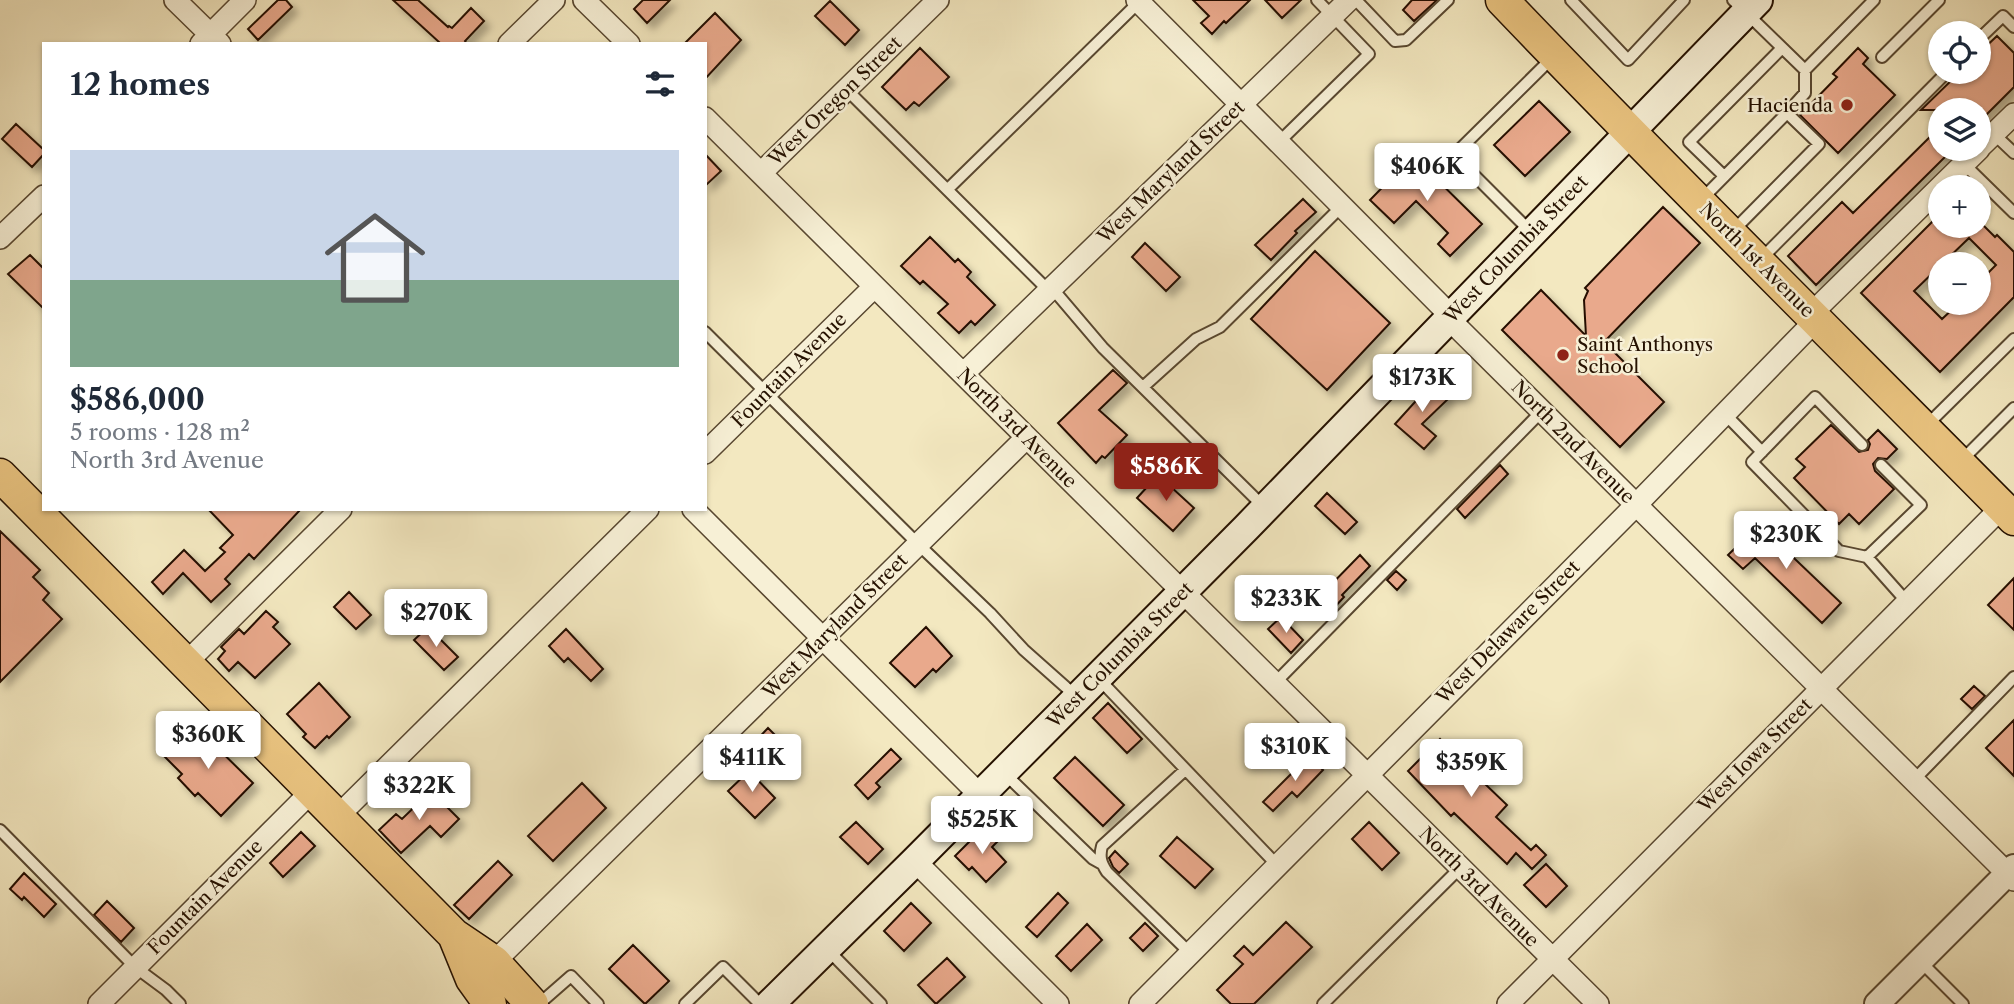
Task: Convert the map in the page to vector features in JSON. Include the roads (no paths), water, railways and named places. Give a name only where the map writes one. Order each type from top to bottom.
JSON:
[{"type":"main road","name":"North 1st Avenue","points":[[1502,0],[1629,133],[2008,513]]},
{"type":"main road","name":"West Columbia Street","points":[[770,1004],[1265,508],[1629,133],[1745,4]]},
{"type":"main road","points":[[0,475],[38,503]]},
{"type":"main road","points":[[45,511],[186,664],[454,935],[494,962],[532,1004]]},
{"type":"main road","points":[[454,935],[472,979],[490,1004]]},
{"type":"street","points":[[176,0],[210,41],[245,0]]},
{"type":"street","points":[[511,42],[554,0]]},
{"type":"street","points":[[584,0],[627,42]]},
{"type":"street","name":"West Oregon Street","points":[[761,173],[938,0]]},
{"type":"street","name":"West Maryland Street","points":[[963,374],[1349,0]]},
{"type":"street","name":"North 2nd Avenue","points":[[1138,1],[1451,316],[1454,324],[1913,781],[2012,873]]},
{"type":"street","name":"West Delaware Street","points":[[1991,137],[2014,114]]},
{"type":"street","name":"North 3rd Avenue","points":[[707,120],[1598,1004]]},
{"type":"street","name":"West Delaware Street","points":[[1140,1004],[1636,505],[1814,317],[1967,161]]},
{"type":"street","points":[[0,238],[42,198]]},
{"type":"street","name":"Fountain Avenue","points":[[707,451],[874,287]]},
{"type":"street","name":"West Maryland Street","points":[[494,962],[1026,438]]},
{"type":"street","points":[[186,664],[339,511]]},
{"type":"street","points":[[338,816],[646,511]]},
{"type":"street","points":[[695,511],[980,795]]},
{"type":"street","name":"West Iowa Street","points":[[1508,1004],[1907,602],[2008,513]]},
{"type":"street","name":"Fountain Avenue","points":[[99,1004],[312,791]]},
{"type":"street","points":[[915,861],[1058,1004]]},
{"type":"street","points":[[1877,1004],[2012,873]]},
{"type":"lane","points":[[1279,142],[1369,54],[1317,0]]},
{"type":"lane","points":[[1356,0],[1395,41],[1406,40],[1448,0]]},
{"type":"lane","points":[[1571,0],[1628,60],[1684,0]]},
{"type":"lane","points":[[1699,202],[1805,93],[1805,70],[1874,0]]},
{"type":"lane","points":[[1882,57],[1939,0]]},
{"type":"lane","points":[[948,189],[1138,1]]},
{"type":"lane","points":[[1745,4],[1782,48],[1805,70]]},
{"type":"lane","points":[[1991,28],[2003,16],[2014,27]]},
{"type":"lane","points":[[1724,176],[1689,142],[1782,48]]},
{"type":"lane","points":[[1532,233],[1454,155],[1555,55]]},
{"type":"lane","points":[[1759,261],[1935,84]]},
{"type":"lane","points":[[846,90],[1050,289],[1104,348],[1265,508]]},
{"type":"lane","points":[[1731,233],[1819,144],[1787,113]]},
{"type":"lane","points":[[1991,150],[2014,153]]},
{"type":"lane","points":[[1986,161],[2014,213]]},
{"type":"lane","points":[[1143,387],[1196,339],[1220,327],[1342,206]]},
{"type":"lane","points":[[707,334],[990,613],[1024,650],[1077,698]]},
{"type":"lane","points":[[1924,428],[2014,340]]},
{"type":"lane","points":[[1862,445],[1815,397],[1752,462],[1839,551],[1867,558],[1907,602]]},
{"type":"lane","points":[[1959,463],[2014,408]]},
{"type":"lane","points":[[1275,683],[1542,411]]},
{"type":"lane","points":[[1724,413],[1762,452]]},
{"type":"lane","points":[[1867,558],[1921,505],[1881,465]]},
{"type":"lane","points":[[1913,781],[2014,677]]},
{"type":"lane","points":[[1098,678],[1277,865]]},
{"type":"lane","points":[[1185,770],[1102,846],[1100,855],[1107,872],[1190,953]]},
{"type":"lane","points":[[1003,772],[1093,859],[1102,864]]},
{"type":"lane","points":[[0,830],[135,967],[180,1004]]},
{"type":"lane","points":[[1323,1004],[1460,867]]},
{"type":"lane","points":[[826,948],[881,1004]]},
{"type":"lane","points":[[1920,961],[1963,1004]]},
{"type":"lane","points":[[685,1004],[723,967],[760,1004]]},
{"type":"lane","points":[[539,1004],[571,976],[598,1004]]},
{"type":"place","name":"Hacienda","points":[[1847,105]]},
{"type":"place","name":"Saint Anthonys School","points":[[1563,355]]}]
